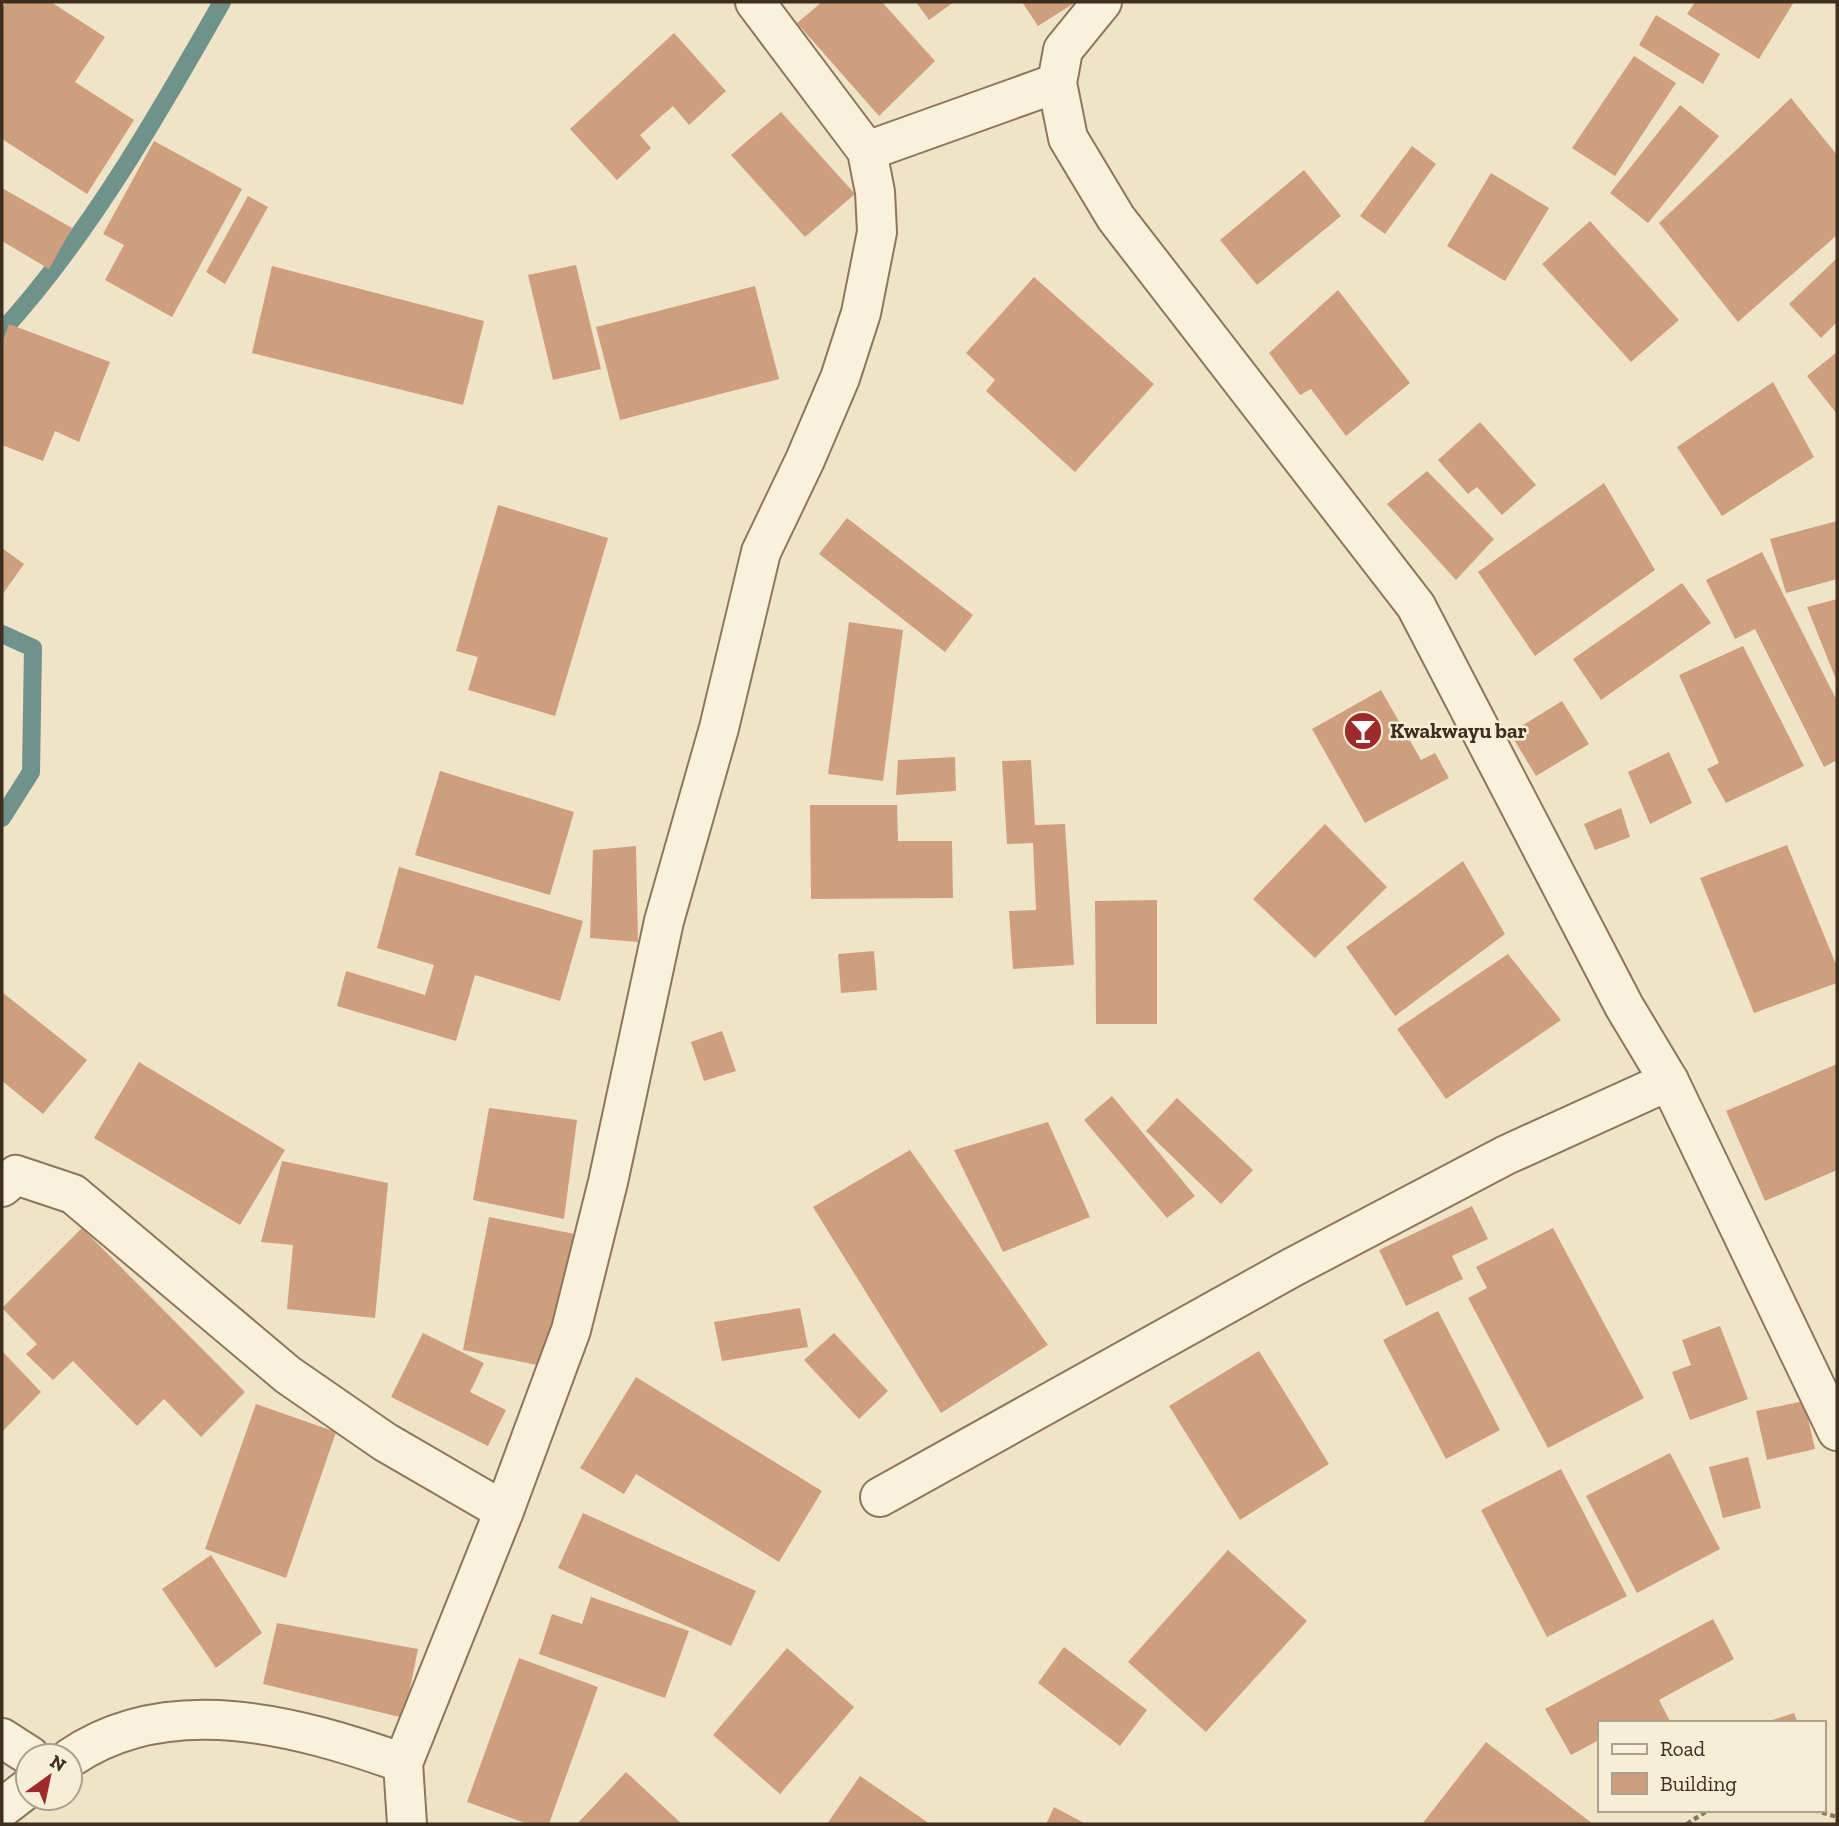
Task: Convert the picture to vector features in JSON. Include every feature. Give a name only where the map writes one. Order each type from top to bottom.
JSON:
[{"type":"street","points":[[407,1824],[403,1763],[505,1511],[571,1330],[608,1182],[664,921],[719,728],[761,552],[806,460],[839,378],[861,313],[877,232],[875,192],[867,150],[755,2]]},
{"type":"street","points":[[1102,2],[1063,50],[1057,83],[1068,138],[1116,218],[1416,606],[1618,994],[1669,1081],[1837,1431]]},
{"type":"street","points":[[867,150],[1057,83]]},
{"type":"street","points":[[880,1497],[1340,1242],[1506,1155],[1669,1081]]},
{"type":"street","points":[[2,1187],[16,1175],[73,1194],[288,1375],[385,1442],[505,1511]]},
{"type":"street","points":[[84,1749],[97,1740],[164,1721],[232,1719],[342,1741],[403,1763]]},
{"type":"path","points":[[1688,1824],[1705,1812]]},
{"type":"building","points":[[6,2],[51,2],[105,37],[75,82],[134,120],[87,194],[2,139],[2,9]]},
{"type":"building","points":[[822,2],[882,2],[935,61],[879,116],[797,23]]},
{"type":"building","points":[[916,2],[954,2],[929,20]]},
{"type":"building","points":[[1022,2],[1076,2],[1038,26]]},
{"type":"building","points":[[1695,2],[1794,2],[1759,59],[1687,14]]},
{"type":"building","points":[[1656,15],[1720,54],[1703,84],[1639,45]]},
{"type":"building","points":[[674,33],[726,91],[689,125],[673,106],[640,135],[651,148],[617,180],[570,129]]},
{"type":"building","points":[[1634,56],[1676,83],[1615,176],[1572,148]]},
{"type":"building","points":[[1791,98],[1837,155],[1837,235],[1738,322],[1659,223]]},
{"type":"building","points":[[1680,105],[1719,136],[1648,223],[1610,193]]},
{"type":"building","points":[[781,112],[855,194],[805,237],[731,155]]},
{"type":"building","points":[[154,141],[242,189],[172,317],[105,280],[124,245],[103,234]]},
{"type":"building","points":[[1412,146],[1436,164],[1385,234],[1360,216]]},
{"type":"building","points":[[1304,170],[1341,216],[1257,285],[1220,240]]},
{"type":"building","points":[[1491,173],[1549,208],[1505,281],[1447,246]]},
{"type":"building","points":[[2,188],[72,228],[49,269],[2,241]]},
{"type":"building","points":[[248,196],[268,207],[225,284],[206,272]]},
{"type":"building","points":[[1590,221],[1679,320],[1631,362],[1542,264]]},
{"type":"building","points":[[1837,258],[1837,322],[1821,338],[1789,304]]},
{"type":"building","points":[[576,265],[601,369],[553,380],[528,275]]},
{"type":"building","points":[[272,266],[484,321],[463,405],[252,353]]},
{"type":"building","points":[[1034,277],[1154,384],[1075,472],[986,391],[995,380],[966,353]]},
{"type":"building","points":[[755,286],[779,379],[620,420],[596,327]]},
{"type":"building","points":[[1338,290],[1410,383],[1346,436],[1311,389],[1300,395],[1269,353]]},
{"type":"building","points":[[9,324],[110,362],[79,442],[55,431],[43,461],[2,445],[2,343]]},
{"type":"building","points":[[1837,352],[1837,414],[1807,376]]},
{"type":"building","points":[[1773,382],[1814,457],[1722,516],[1677,447]]},
{"type":"building","points":[[1480,422],[1536,485],[1502,515],[1477,487],[1468,494],[1438,460]]},
{"type":"building","points":[[1427,471],[1494,539],[1456,580],[1387,504]]},
{"type":"building","points":[[1604,483],[1655,570],[1535,656],[1478,572]]},
{"type":"building","points":[[498,505],[608,538],[555,716],[468,690],[478,657],[456,651]]},
{"type":"building","points":[[847,518],[973,615],[945,652],[819,554]]},
{"type":"building","points":[[1837,521],[1837,579],[1786,593],[1770,539]]},
{"type":"building","points":[[2,548],[24,564],[2,595]]},
{"type":"building","points":[[1762,552],[1837,701],[1837,760],[1824,767],[1755,629],[1735,639],[1706,580]]},
{"type":"building","points":[[1682,583],[1711,623],[1601,700],[1573,659]]},
{"type":"building","points":[[1837,599],[1837,682],[1807,607]]},
{"type":"building","points":[[849,622],[903,630],[883,781],[828,774]]},
{"type":"building","points":[[1743,646],[1804,766],[1726,803],[1707,769],[1719,763],[1679,675]]},
{"type":"building","points":[[1381,690],[1421,760],[1435,753],[1449,778],[1365,823],[1312,729]]},
{"type":"building","points":[[1562,701],[1589,744],[1536,776],[1510,733]]},
{"type":"building","points":[[1669,752],[1692,803],[1650,824],[1628,772]]},
{"type":"building","points":[[955,757],[956,791],[896,795],[898,760]]},
{"type":"building","points":[[1031,760],[1035,825],[1065,824],[1074,965],[1013,969],[1009,911],[1036,910],[1033,843],[1007,844],[1002,761]]},
{"type":"building","points":[[440,771],[574,812],[550,895],[415,855]]},
{"type":"building","points":[[810,805],[897,805],[898,841],[952,841],[953,898],[811,899]]},
{"type":"building","points":[[1621,808],[1630,837],[1595,850],[1584,824]]},
{"type":"building","points":[[1325,824],[1387,887],[1315,958],[1253,899]]},
{"type":"building","points":[[1787,845],[1837,967],[1837,983],[1754,1013],[1700,878]]},
{"type":"building","points":[[636,846],[638,942],[590,938],[593,850]]},
{"type":"building","points":[[1463,861],[1505,934],[1395,1016],[1346,947]]},
{"type":"building","points":[[399,867],[583,921],[560,1001],[475,975],[456,1041],[337,1006],[346,971],[425,995],[434,965],[377,948]]},
{"type":"building","points":[[1157,900],[1157,1024],[1096,1024],[1095,901]]},
{"type":"building","points":[[874,951],[877,990],[841,993],[838,954]]},
{"type":"building","points":[[1508,954],[1561,1020],[1446,1099],[1397,1029]]},
{"type":"building","points":[[2,992],[87,1060],[43,1114],[2,1081]]},
{"type":"building","points":[[722,1031],[736,1071],[704,1081],[691,1042]]},
{"type":"building","points":[[139,1062],[285,1150],[240,1225],[94,1138]]},
{"type":"building","points":[[1837,1064],[1837,1170],[1765,1201],[1726,1111]]},
{"type":"building","points":[[1112,1096],[1195,1196],[1167,1218],[1084,1120]]},
{"type":"building","points":[[1177,1098],[1253,1170],[1221,1204],[1146,1131]]},
{"type":"building","points":[[489,1108],[577,1120],[564,1219],[473,1200]]},
{"type":"building","points":[[1048,1122],[1090,1217],[1003,1252],[954,1150]]},
{"type":"building","points":[[910,1150],[1048,1345],[941,1413],[813,1207]]},
{"type":"building","points":[[282,1161],[388,1183],[375,1318],[287,1309],[293,1245],[261,1242]]},
{"type":"building","points":[[1472,1206],[1488,1239],[1452,1256],[1463,1279],[1406,1306],[1379,1250]]},
{"type":"building","points":[[489,1217],[575,1234],[547,1367],[463,1350]]},
{"type":"building","points":[[82,1228],[245,1392],[201,1437],[164,1399],[137,1426],[73,1361],[53,1380],[26,1354],[37,1344],[2,1308]]},
{"type":"building","points":[[1553,1228],[1644,1398],[1548,1448],[1468,1298],[1487,1288],[1476,1267]]},
{"type":"building","points":[[800,1308],[808,1347],[722,1361],[714,1322]]},
{"type":"building","points":[[1438,1311],[1500,1430],[1446,1459],[1383,1340]]},
{"type":"building","points":[[1720,1326],[1748,1399],[1690,1420],[1672,1372],[1691,1365],[1682,1340]]},
{"type":"building","points":[[423,1333],[484,1363],[470,1392],[506,1410],[488,1446],[391,1397]]},
{"type":"building","points":[[834,1333],[888,1391],[859,1419],[804,1360]]},
{"type":"building","points":[[2,1351],[41,1392],[2,1432]]},
{"type":"building","points":[[1259,1351],[1329,1464],[1240,1520],[1169,1406]]},
{"type":"building","points":[[636,1377],[822,1491],[779,1562],[636,1474],[624,1494],[580,1468]]},
{"type":"building","points":[[1804,1401],[1815,1449],[1767,1460],[1756,1411]]},
{"type":"building","points":[[256,1404],[336,1432],[286,1578],[205,1549]]},
{"type":"building","points":[[1670,1453],[1720,1549],[1637,1593],[1586,1496]]},
{"type":"building","points":[[1748,1457],[1761,1508],[1723,1518],[1709,1467]]},
{"type":"building","points":[[1561,1469],[1627,1596],[1547,1637],[1481,1510]]},
{"type":"building","points":[[583,1513],[756,1591],[731,1646],[558,1568]]},
{"type":"building","points":[[1228,1550],[1307,1621],[1206,1732],[1128,1662]]},
{"type":"building","points":[[211,1555],[262,1633],[216,1668],[162,1589]]},
{"type":"building","points":[[591,1597],[689,1631],[665,1698],[539,1654],[552,1614],[582,1624]]},
{"type":"building","points":[[1713,1619],[1734,1659],[1659,1700],[1670,1721],[1598,1721],[1598,1741],[1571,1755],[1545,1709]]},
{"type":"building","points":[[277,1623],[418,1649],[404,1718],[263,1684]]},
{"type":"building","points":[[1064,1647],[1147,1710],[1120,1746],[1038,1683]]},
{"type":"building","points":[[787,1648],[854,1707],[780,1794],[713,1735]]},
{"type":"building","points":[[519,1658],[598,1687],[549,1824],[528,1824],[467,1802]]},
{"type":"building","points":[[1794,1713],[1797,1721],[1769,1721]]},
{"type":"building","points":[[1486,1742],[1593,1824],[1422,1824]]},
{"type":"building","points":[[626,1772],[682,1824],[577,1824]]},
{"type":"building","points":[[860,1776],[930,1824],[827,1824]]},
{"type":"building","points":[[1054,1807],[1086,1824],[1046,1824]]},
{"type":"waterway","points":[[2,331],[64,256],[93,215],[121,173],[222,2]]},
{"type":"waterway","points":[[2,634],[33,648],[31,772],[2,818]]},
{"type":"place","name":"Kwakwayu bar","points":[[1363,731]]}]
